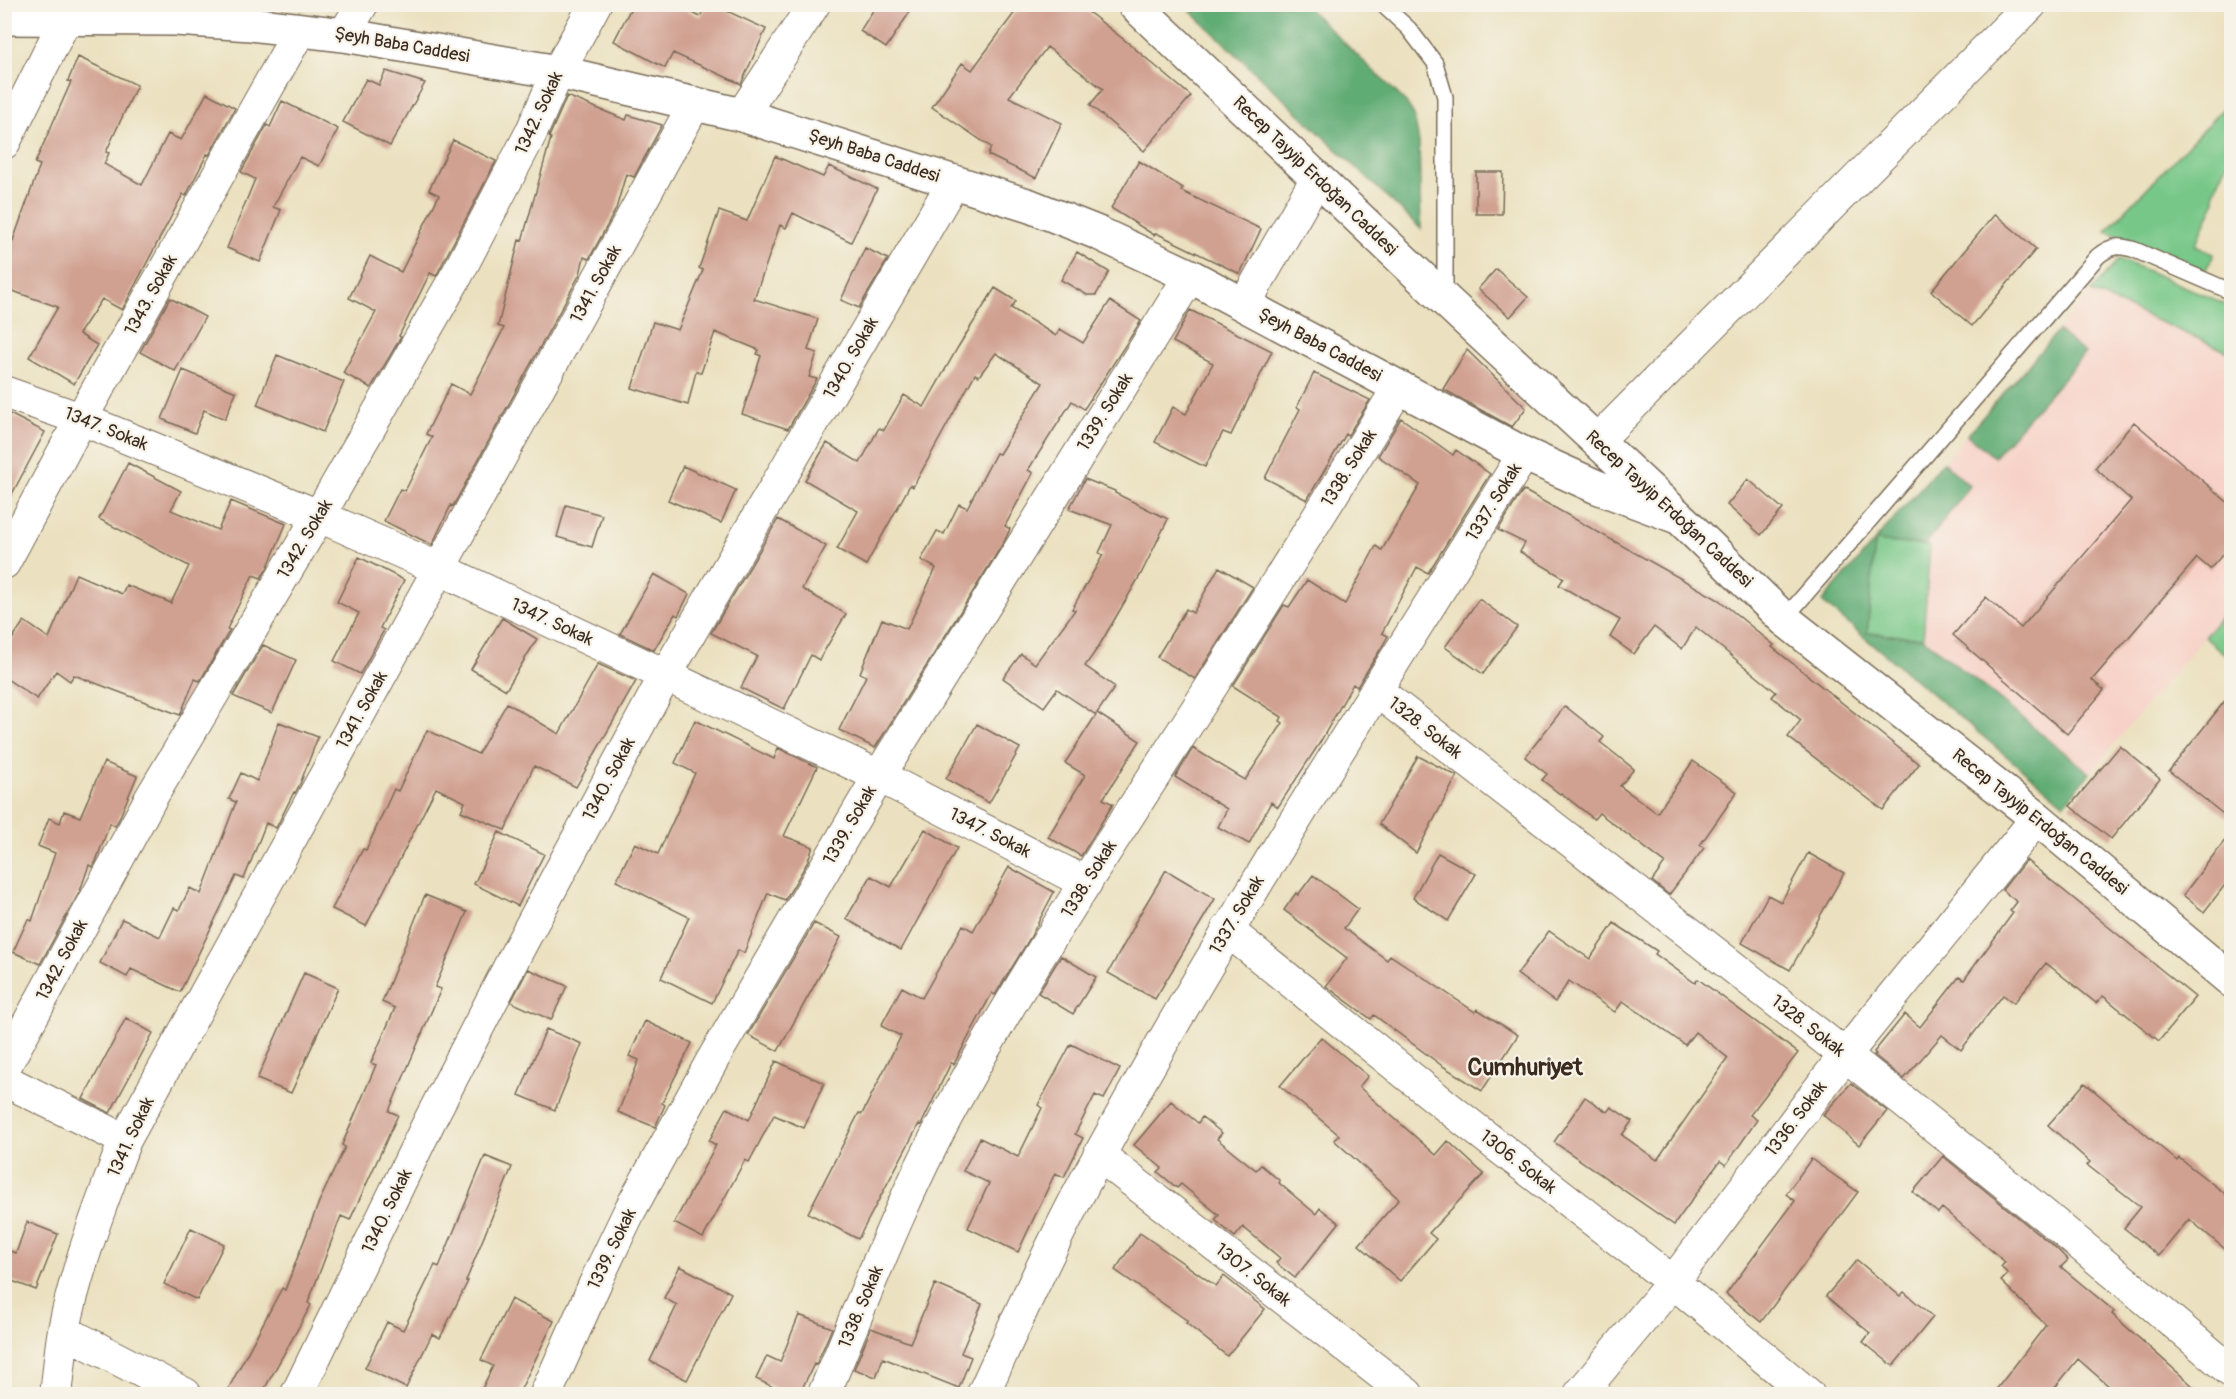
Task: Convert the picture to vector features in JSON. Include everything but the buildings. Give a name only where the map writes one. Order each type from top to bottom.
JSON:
[{"type":"street","points":[[344,35],[362,4]]},
{"type":"street","name":"1342. Sokak","points":[[4,1068],[152,796],[319,516],[458,273],[531,133],[558,72],[595,4]]},
{"type":"street","points":[[742,115],[814,4]]},
{"type":"street","name":"Recep Tayyip Erdoğan Caddesi","points":[[1134,4],[1445,300],[1680,518],[1784,619],[2037,818],[2232,981]]},
{"type":"street","points":[[1597,441],[2031,4]]},
{"type":"street","name":"Şeyh Baba Caddesi","points":[[4,18],[66,18],[122,11],[175,19],[344,35],[558,72],[742,115],[1030,206],[1098,233],[1190,276],[1524,454],[1598,487],[1680,518]]},
{"type":"street","points":[[4,143],[66,18]]},
{"type":"street","name":"1343. Sokak","points":[[4,563],[81,419],[300,30]]},
{"type":"street","name":"1341. Sokak","points":[[56,1395],[64,1331],[99,1212],[125,1140],[695,103]]},
{"type":"street","points":[[1244,305],[1317,178]]},
{"type":"street","name":"1340. Sokak","points":[[297,1395],[440,1102],[664,676],[954,181]]},
{"type":"street","name":"1339. Sokak","points":[[546,1395],[602,1268],[665,1144],[879,776],[1190,276]]},
{"type":"street","name":"1338. Sokak","points":[[824,1395],[910,1190],[990,1039],[1399,387]]},
{"type":"street","name":"1347. Sokak","points":[[4,392],[81,419],[319,516],[440,569],[879,776],[1086,883]]},
{"type":"street","name":"1337. Sokak","points":[[983,1395],[1037,1276],[1099,1155],[1227,930],[1524,454]]},
{"type":"street","name":"1328. Sokak","points":[[1377,691],[1845,1055],[2014,1191],[2232,1372]]},
{"type":"street","name":"1336. Sokak","points":[[1580,1395],[1673,1282],[1845,1055],[2037,818]]},
{"type":"street","name":"1306. Sokak","points":[[1227,930],[1455,1113],[1673,1282],[1808,1395]]},
{"type":"street","points":[[4,1080],[125,1140]]},
{"type":"street","name":"1307. Sokak","points":[[1099,1155],[1407,1395]]},
{"type":"street","points":[[64,1331],[185,1395]]},
{"type":"lane","points":[[1382,4],[1409,29],[1435,63],[1445,97],[1445,300]]},
{"type":"lane","points":[[1784,619],[2098,256],[2109,247],[2121,245],[2232,292]]},
{"type":"shaded area","points":[[2091,292],[2231,353],[2231,604],[2064,804],[1822,602]]},
{"type":"green space","points":[[1184,5],[1301,5],[1309,9],[1406,102],[1414,115],[1419,142],[1421,229]]},
{"type":"green space","points":[[2231,100],[2231,155],[2214,192],[2215,202],[2195,246],[2214,254],[2205,271],[2106,231]]},
{"type":"green space","points":[[2119,259],[2231,306],[2231,353],[2091,292]]},
{"type":"green space","points":[[2058,331],[2085,353],[1994,457],[1967,435]]},
{"type":"green space","points":[[1943,462],[1970,486],[1925,545],[1875,541],[1867,633],[1923,638],[2090,773],[2064,804],[1822,602]]},
{"type":"green space","points":[[1875,541],[1930,546],[1923,638],[1867,633]]},
{"type":"green space","points":[[2231,604],[2231,659],[2204,637]]},
{"type":"district","name":"Cumhuriyet","points":[[1525,1067]]}]
